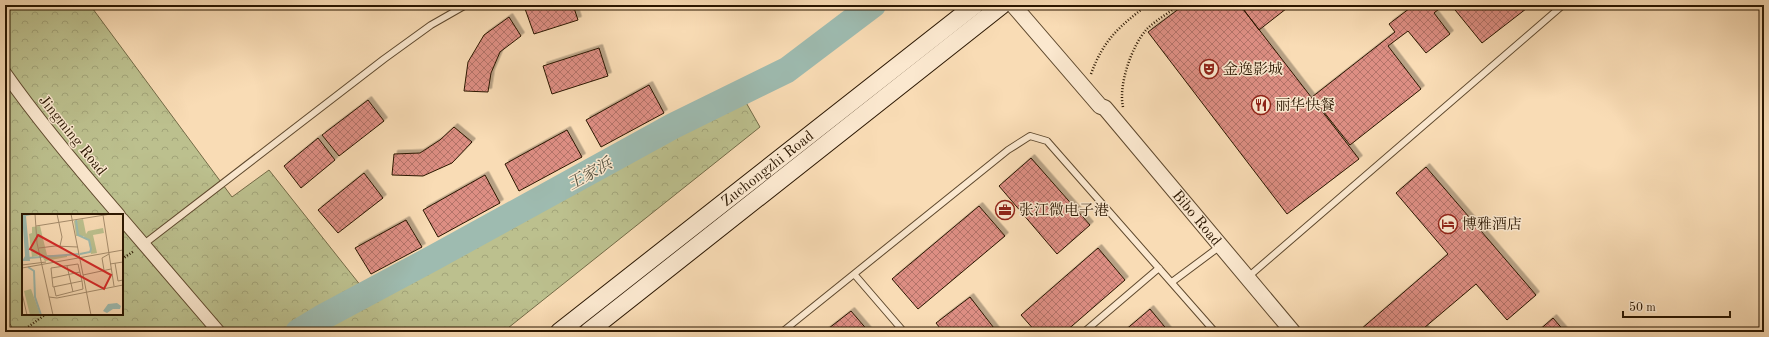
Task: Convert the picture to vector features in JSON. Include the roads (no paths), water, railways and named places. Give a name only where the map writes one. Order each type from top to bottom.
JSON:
[{"type":"main road","name":"Zuchongzhi Road","points":[[559,332],[975,5]]},
{"type":"main road","name":"Zuchongzhi Road","points":[[588,332],[1002,5]]},
{"type":"street","name":"Bibo Road","points":[[1013,5],[1100,106],[1105,108],[1244,280],[1283,332]]},
{"type":"street","name":"Jingming Road","points":[[5,73],[31,110],[118,214]]},
{"type":"street","name":"Bibo Road","points":[[1100,106],[1100,112],[1215,250],[1293,332]]},
{"type":"street","points":[[123,220],[218,332]]},
{"type":"lane","points":[[144,244],[384,59],[431,25],[466,5]]},
{"type":"lane","points":[[1244,280],[1563,5]]},
{"type":"lane","points":[[782,332],[1008,150],[1030,136],[1047,141],[1215,332]]},
{"type":"lane","points":[[1172,282],[1215,250]]},
{"type":"lane","points":[[1084,332],[1159,268]]},
{"type":"lane","points":[[854,274],[904,332]]},
{"type":"waterway","name":"王家浜","points":[[298,332],[673,126],[787,70],[873,5]]},
{"type":"place","name":"金逸影城","points":[[1209,69]]},
{"type":"place","name":"丽华快餐","points":[[1261,105]]},
{"type":"place","name":"张江微电子港","points":[[1005,210]]},
{"type":"place","name":"博雅酒店","points":[[1448,224]]}]
